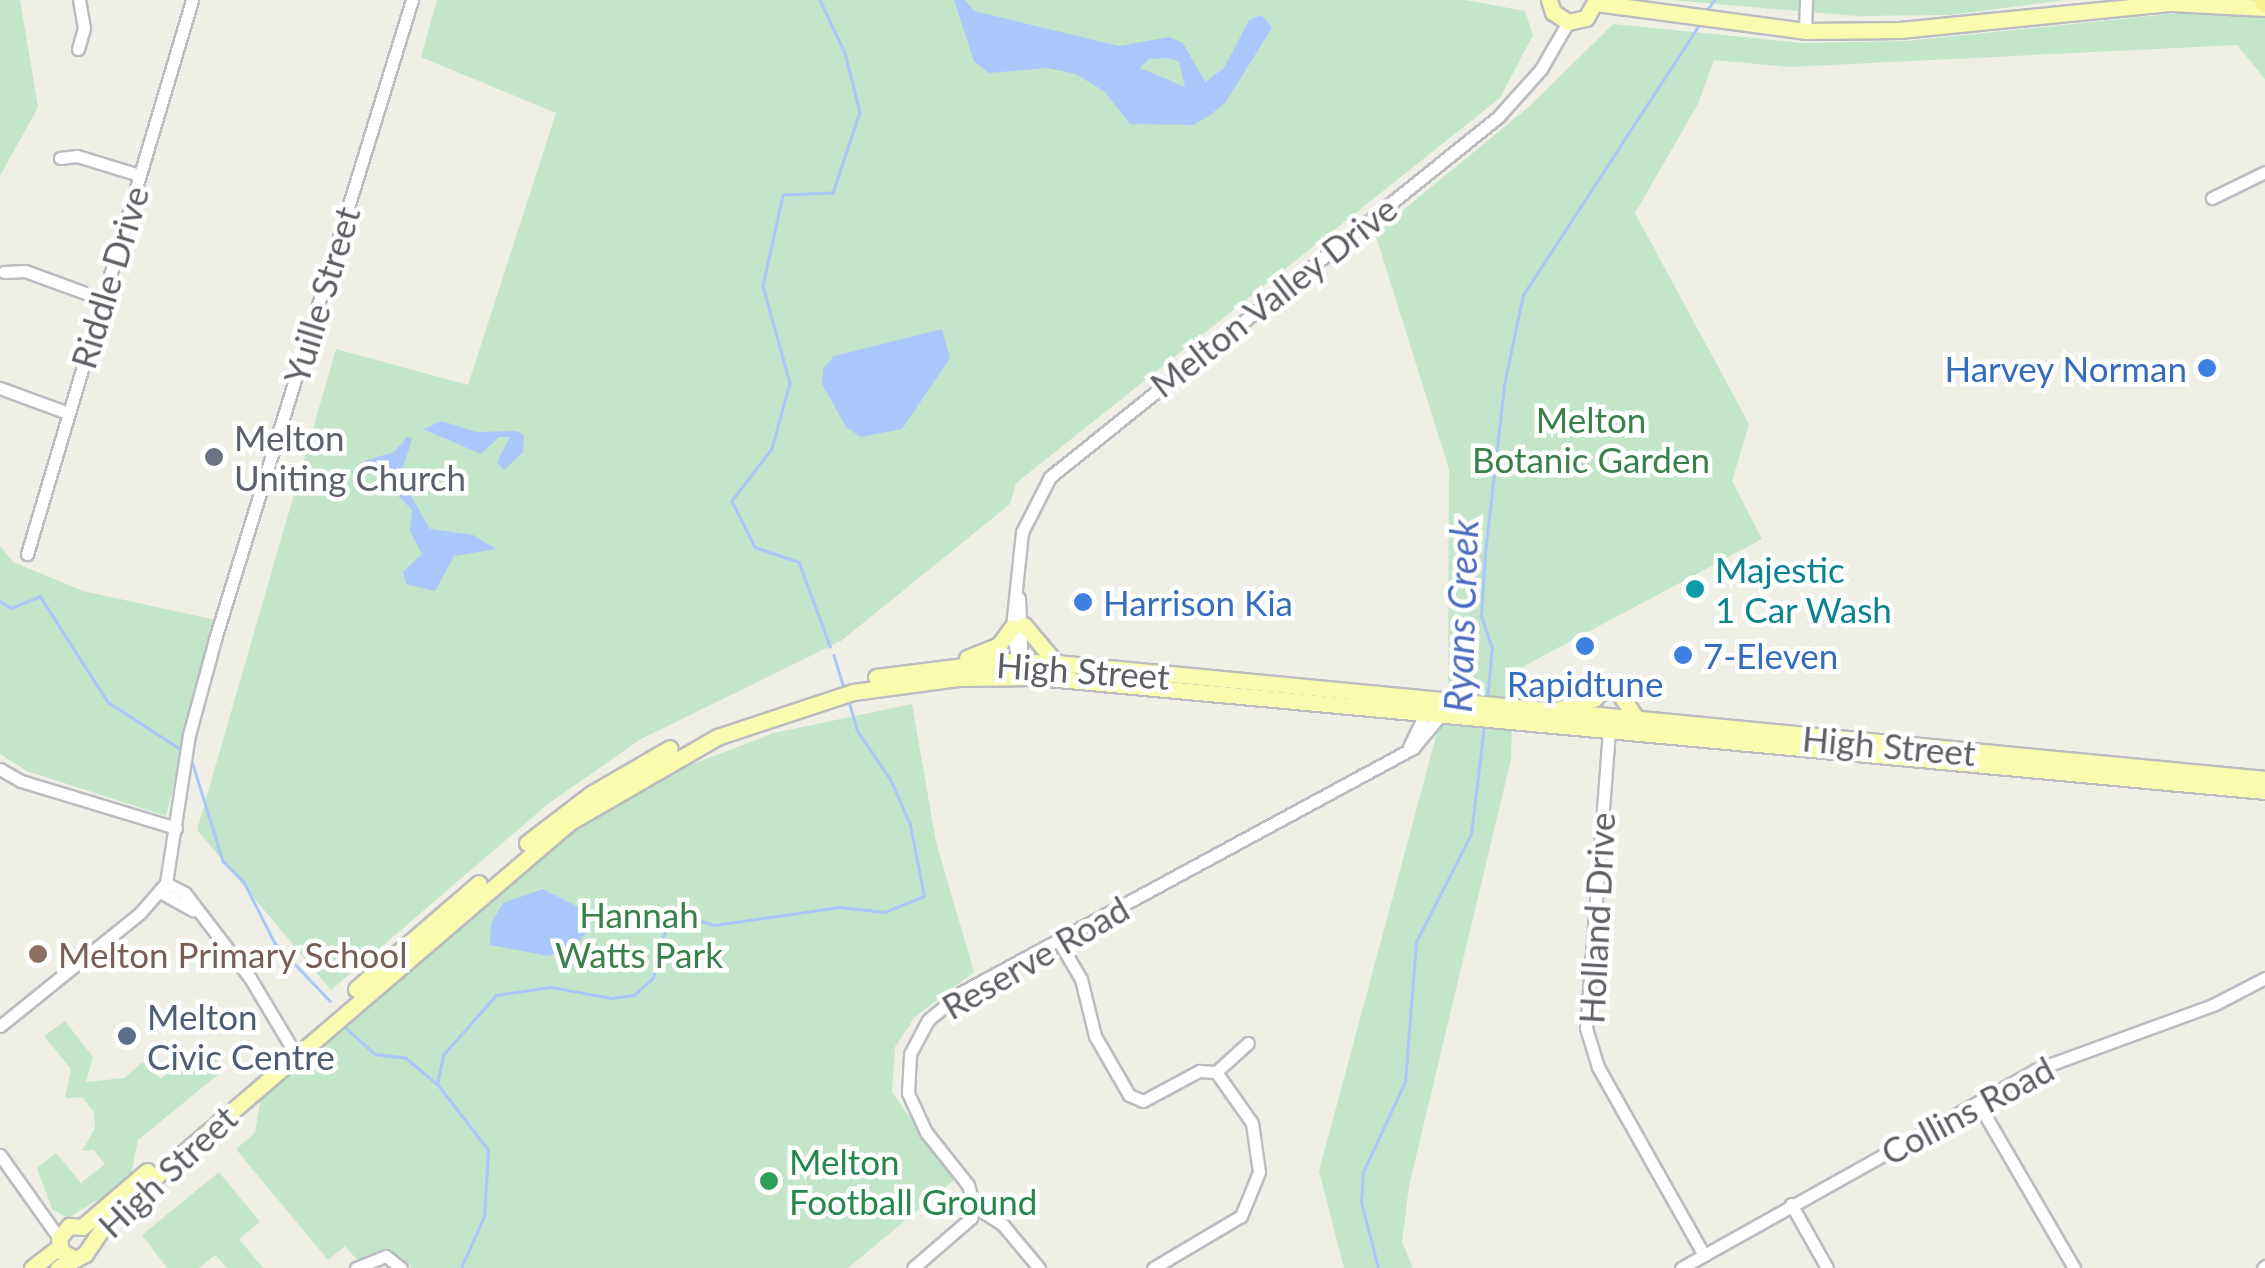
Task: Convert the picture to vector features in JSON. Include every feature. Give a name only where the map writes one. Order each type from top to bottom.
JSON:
[{"type":"main road","points":[[1549,0],[1552,12],[1568,22],[1586,18],[1596,2],[1805,31],[1900,30],[2172,4],[2264,4]]},
{"type":"main road","points":[[2060,12],[2111,0]]},
{"type":"main road","points":[[915,670],[987,652],[1018,626],[1056,663]]},
{"type":"main road","name":"High Street","points":[[851,687],[1056,663],[1436,710]]},
{"type":"main road","name":"High Street","points":[[58,1268],[84,1256],[111,1216],[294,1051],[591,794],[722,723],[915,670],[1020,666],[2265,791]]},
{"type":"main road","points":[[1543,713],[1592,700],[1610,686],[1638,722]]},
{"type":"main road","name":"High Street","points":[[1483,714],[1543,713],[1610,725],[1638,722],[2265,779]]},
{"type":"main road","name":"High Street","points":[[32,1268],[66,1235],[294,1051]]},
{"type":"main road","points":[[66,1235],[84,1256]]},
{"type":"main road","points":[[66,1235],[84,1256]]},
{"type":"street","points":[[78,0],[84,28],[78,49]]},
{"type":"street","name":"Riddle Drive","points":[[27,554],[192,0]]},
{"type":"street","name":"Yuille Street","points":[[163,888],[189,735],[215,639],[412,0]]},
{"type":"street","points":[[1805,31],[1806,0]]},
{"type":"street","name":"Melton Valley Drive","points":[[1020,666],[1018,590],[1030,509],[1058,468],[1498,117],[1531,83],[1568,22]]},
{"type":"street","points":[[60,158],[77,156],[139,175]]},
{"type":"street","points":[[2212,198],[2265,172]]},
{"type":"street","points":[[4,272],[25,271],[102,299]]},
{"type":"street","points":[[0,388],[68,413]]},
{"type":"street","name":"Reserve Road","points":[[974,1206],[968,1185],[915,1114],[908,1093],[910,1054],[943,1006],[1406,751],[1436,710]]},
{"type":"street","name":"Holland Drive","points":[[1610,725],[1586,1028],[1598,1067],[1704,1256]]},
{"type":"street","points":[[0,769],[21,781],[176,828]]},
{"type":"street","points":[[0,1026],[163,888],[185,893],[260,992],[294,1051]]},
{"type":"street","points":[[1058,940],[1081,978],[1095,1036],[1129,1095],[1143,1100],[1200,1071],[1216,1072],[1248,1044]]},
{"type":"street","name":"Collins Road","points":[[1681,1268],[2035,1070],[2213,1005],[2265,978]]},
{"type":"street","points":[[1153,1268],[1222,1231],[1241,1216],[1254,1193],[1260,1172],[1252,1123],[1216,1072]]},
{"type":"street","points":[[1978,1102],[2074,1268]]},
{"type":"street","points":[[0,1155],[66,1235]]},
{"type":"street","points":[[1791,1204],[1827,1268]]},
{"type":"street","points":[[913,1268],[970,1218],[974,1206],[1003,1225],[1040,1268]]},
{"type":"street","points":[[356,1268],[386,1256],[401,1268]]},
{"type":"green space","points":[[0,0],[20,0],[38,107],[0,176]]},
{"type":"green space","points":[[437,0],[1465,0],[1525,11],[1533,35],[1500,98],[1016,483],[1010,504],[841,641],[641,739],[548,804],[331,990],[197,830],[336,349],[468,385],[556,113],[421,57]]},
{"type":"green space","points":[[1672,0],[2065,0],[1951,15],[1856,16]]},
{"type":"green space","name":"Melton Botanic Garden","points":[[2179,13],[2265,18],[2265,79],[2237,45],[1790,67],[1714,60],[1698,104],[1635,213],[1749,424],[1732,481],[1762,539],[1513,672],[1511,759],[1409,1186],[1402,1242],[1413,1268],[1344,1268],[1319,1171],[1448,692],[1449,469],[1375,233],[1530,106],[1613,24],[1803,43],[1907,41]]},
{"type":"green space","points":[[0,546],[13,562],[83,591],[216,620],[166,816],[27,771],[0,754]]},
{"type":"green space","name":"Hannah Watts Park","points":[[912,704],[936,842],[974,972],[915,1017],[895,1047],[892,1092],[954,1180],[848,1268],[412,1268],[395,1253],[358,1261],[345,1246],[328,1260],[236,1149],[255,1133],[261,1097],[568,833],[680,769],[774,733]]},
{"type":"green space","points":[[65,1021],[93,1057],[86,1082],[125,1078],[142,1062],[161,1079],[202,1045],[225,1069],[138,1140],[130,1180],[68,1218],[52,1209],[37,1168],[56,1153],[81,1183],[105,1164],[94,1150],[82,1151],[95,1128],[94,1112],[82,1097],[65,1098],[71,1069],[44,1036]]},
{"type":"green space","points":[[219,1172],[260,1222],[239,1239],[263,1268],[227,1268],[215,1255],[199,1268],[167,1268],[142,1235]]},
{"type":"water","points":[[954,0],[965,0],[974,11],[1119,46],[1169,37],[1183,43],[1205,82],[1224,68],[1249,20],[1262,15],[1272,28],[1225,103],[1194,125],[1130,124],[1105,92],[1076,74],[1047,68],[989,73],[974,61]],"holes":[[[1149,59],[1179,61],[1185,87],[1140,68]]]},
{"type":"water","points":[[942,329],[950,358],[902,429],[861,437],[846,427],[822,384],[823,369],[834,356]]},
{"type":"water","points":[[442,421],[476,432],[516,431],[524,435],[523,452],[504,470],[497,462],[510,437],[499,437],[481,454],[423,429]]},
{"type":"water","points":[[407,437],[412,439],[400,477],[430,529],[473,535],[496,549],[454,556],[435,591],[406,584],[403,572],[422,554],[410,531],[412,510],[364,461],[394,452]]},
{"type":"water","points":[[543,889],[588,912],[587,932],[575,946],[549,956],[490,945],[491,924],[503,903]]},
{"type":"waterway","points":[[820,0],[845,53],[860,112],[833,193],[783,195],[763,286],[790,383],[772,449],[732,501],[755,547],[799,562],[830,646]]},
{"type":"waterway","name":"Ryans Creek","points":[[1708,9],[1714,0]]},
{"type":"waterway","name":"Ryans Creek","points":[[1487,699],[1492,648],[1481,616],[1485,553],[1504,385],[1523,295],[1699,25]]},
{"type":"waterway","points":[[0,601],[11,608],[40,596],[108,702],[179,748]]},
{"type":"waterway","points":[[834,655],[844,687]]},
{"type":"waterway","points":[[461,1268],[484,1216],[488,1150],[437,1084],[443,1055],[496,995],[551,987],[611,998],[634,995],[653,978],[670,911],[714,925],[840,907],[885,912],[924,896],[910,825],[891,781],[857,731],[848,699]]},
{"type":"waterway","name":"Ryans Creek","points":[[1378,1268],[1361,1202],[1363,1172],[1405,1082],[1416,942],[1471,834],[1484,727]]},
{"type":"waterway","points":[[192,761],[223,861],[244,882],[275,943],[330,1001]]},
{"type":"waterway","points":[[343,1025],[375,1054],[406,1058],[437,1084]]},
{"type":"place","name":"Harvey Norman","points":[[2207,368]]},
{"type":"place","name":"Melton Uniting Church","points":[[214,457]]},
{"type":"place","name":"Majestic 1 Car Wash","points":[[1695,589]]},
{"type":"place","name":"Harrison Kia","points":[[1083,602]]},
{"type":"place","name":"Rapidtune","points":[[1585,646]]},
{"type":"place","name":"7-Eleven","points":[[1683,655]]},
{"type":"place","name":"Melton Primary School","points":[[38,954]]},
{"type":"place","name":"Melton Civic Centre","points":[[127,1036]]},
{"type":"place","name":"Melton Football Ground","points":[[769,1181]]}]
